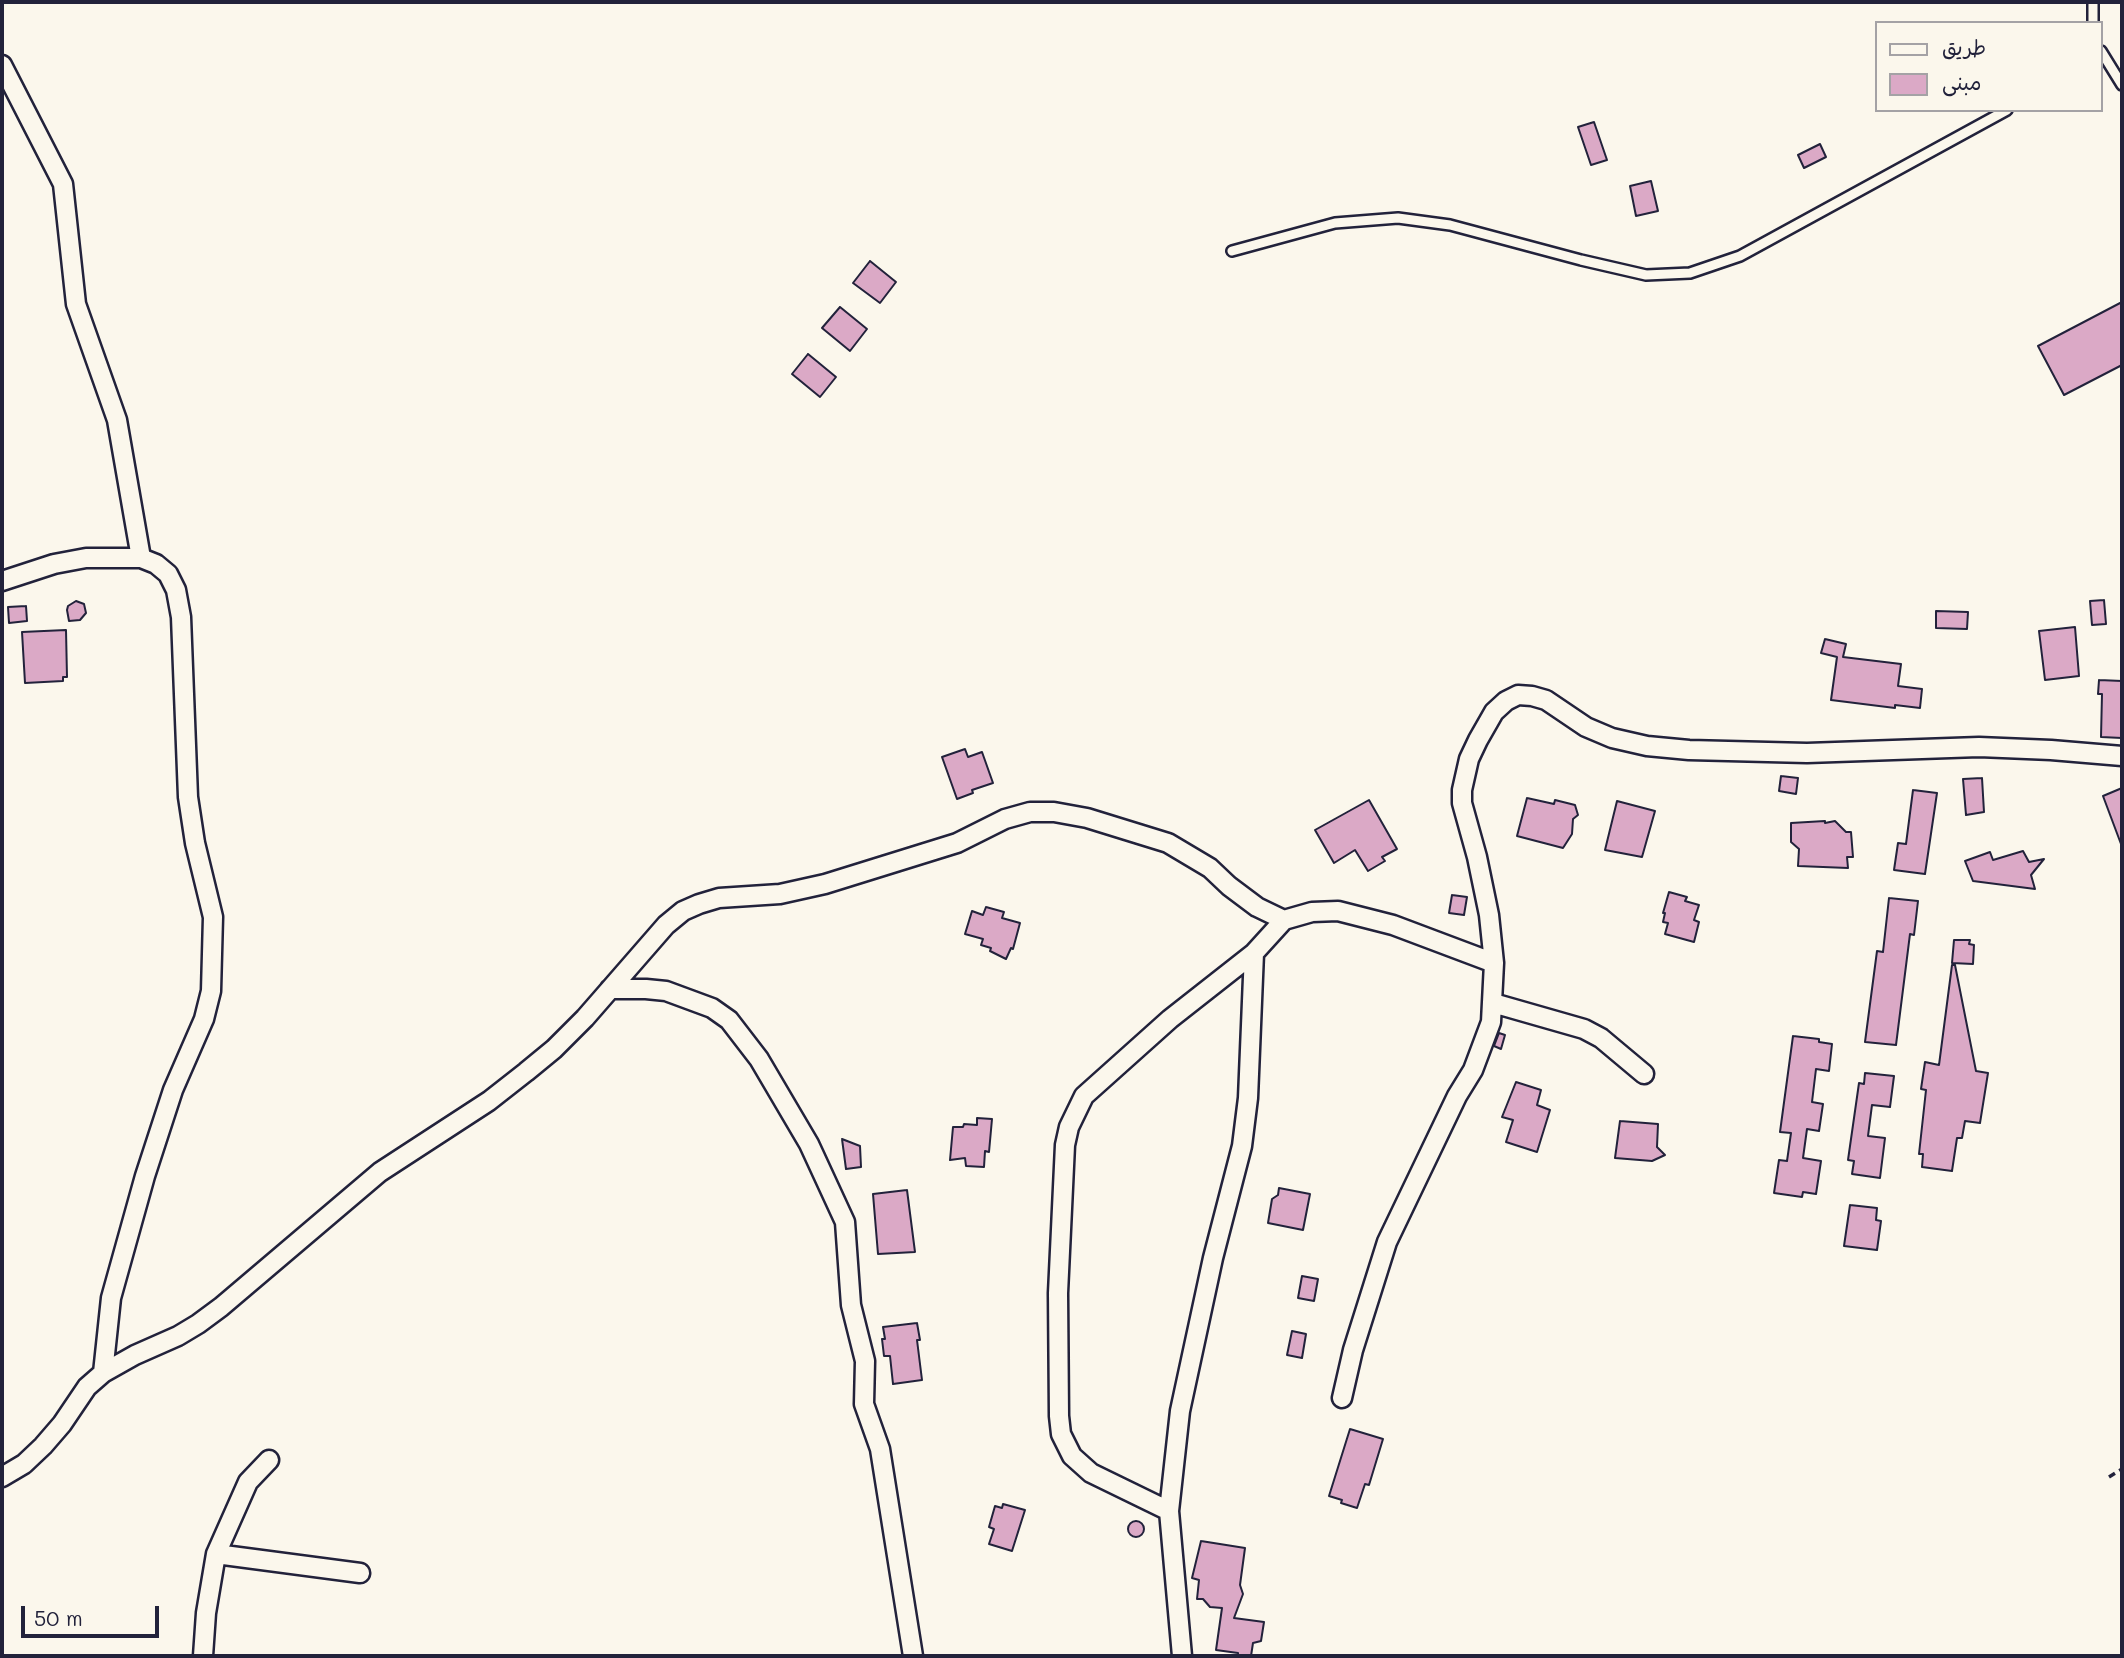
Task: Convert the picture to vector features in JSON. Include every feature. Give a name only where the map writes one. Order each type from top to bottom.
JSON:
[{"type":"street","points":[[2,65],[63,184],[76,304],[117,419],[141,558]]},
{"type":"street","points":[[2,581],[54,564],[86,558],[141,558],[156,564],[168,574],[176,590],[182,637],[188,797],[195,843],[213,917],[211,991],[204,1019],[173,1090],[145,1176],[111,1298],[103,1373]]},
{"type":"street","points":[[1342,1398],[1353,1350],[1387,1242],[1457,1096],[1473,1070],[1491,1022],[1494,963],[1483,882],[1462,803],[1463,778],[1473,750],[1494,712],[1506,701],[1518,695],[1532,696],[1546,700],[1586,727],[1612,738],[1675,749],[1807,754],[1979,747],[2122,756]]},
{"type":"street","points":[[2,1477],[24,1464],[43,1446],[87,1387],[103,1373],[178,1336],[220,1307],[380,1172],[489,1101],[526,1073],[554,1049],[666,925],[683,911],[699,904],[719,898],[780,894],[825,884],[957,843],[1005,819],[1030,812],[1054,812],[1087,818],[1168,843],[1210,868],[1257,907],[1284,920]]},
{"type":"street","points":[[1168,1511],[1090,1473],[1072,1456],[1061,1434],[1058,1293],[1065,1145],[1084,1096],[1098,1081],[1254,953],[1284,920],[1312,912],[1350,914],[1393,925],[1494,963]]},
{"type":"street","points":[[1182,1656],[1168,1511],[1180,1411],[1213,1258],[1242,1146],[1249,1085],[1254,953]]},
{"type":"street","points":[[610,989],[666,991],[712,1008],[729,1020],[760,1059],[809,1144],[845,1223],[851,1306],[865,1361],[864,1404],[880,1449],[913,1656]]},
{"type":"street","points":[[1493,1003],[1584,1029],[1601,1038],[1644,1074]]},
{"type":"street","points":[[203,1656],[206,1613],[216,1554],[248,1482],[268,1460]]},
{"type":"street","points":[[216,1554],[360,1573]]},
{"type":"lane","points":[[2092,21],[2094,2]]},
{"type":"lane","points":[[2103,54],[2122,85]]},
{"type":"lane","points":[[1232,251],[1335,223],[1398,218],[1450,225],[1646,275],[1690,273],[1740,256],[2003,112]]},
{"type":"path","points":[[2109,1477],[2122,1469]]},
{"type":"building","points":[[1594,122],[1607,160],[1591,165],[1578,127]]},
{"type":"building","points":[[1820,144],[1826,157],[1804,168],[1798,155]]},
{"type":"building","points":[[1651,181],[1658,211],[1636,216],[1630,186]]},
{"type":"building","points":[[870,261],[896,282],[880,303],[853,283]]},
{"type":"building","points":[[2122,302],[2122,365],[2064,395],[2038,346]]},
{"type":"building","points":[[840,307],[867,329],[850,351],[822,328]]},
{"type":"building","points":[[808,354],[836,377],[820,397],[792,374]]},
{"type":"building","points":[[2104,600],[2106,624],[2092,625],[2090,601]]},
{"type":"building","points":[[76,601],[84,604],[86,613],[80,620],[69,621],[68,606]]},
{"type":"building","points":[[26,606],[27,621],[9,623],[8,607]]},
{"type":"building","points":[[1936,611],[1968,612],[1967,629],[1936,628]]},
{"type":"building","points":[[2075,627],[2079,676],[2045,680],[2039,631]]},
{"type":"building","points":[[66,630],[67,677],[63,677],[63,681],[25,683],[22,632]]},
{"type":"building","points":[[1825,639],[1846,644],[1843,657],[1901,664],[1898,686],[1922,689],[1920,708],[1895,705],[1895,708],[1831,700],[1837,657],[1821,653]]},
{"type":"building","points":[[2099,680],[2122,681],[2122,738],[2101,737],[2102,694],[2098,694]]},
{"type":"building","points":[[965,749],[968,757],[982,752],[993,783],[972,790],[973,793],[957,799],[942,757]]},
{"type":"building","points":[[1781,776],[1798,778],[1796,794],[1779,791]]},
{"type":"building","points":[[1982,778],[1984,812],[1966,815],[1963,779]]},
{"type":"building","points":[[2122,788],[2122,844],[2121,844],[2103,796]]},
{"type":"building","points":[[1913,790],[1937,793],[1925,874],[1894,870],[1898,843],[1906,844]]},
{"type":"building","points":[[1527,798],[1575,805],[1578,815],[1573,819],[1572,834],[1563,848],[1517,836]]},
{"type":"building","points":[[1369,800],[1397,849],[1382,857],[1385,861],[1368,871],[1355,850],[1334,863],[1315,830]]},
{"type":"building","points":[[1617,801],[1655,811],[1642,857],[1605,850]]},
{"type":"building","points":[[1835,821],[1846,832],[1851,832],[1853,857],[1847,857],[1848,868],[1798,866],[1799,849],[1791,842],[1791,823]]},
{"type":"building","points":[[2023,851],[2029,862],[2044,859],[2031,875],[2035,889],[1973,881],[1965,861],[1990,852],[1993,860]]},
{"type":"building","points":[[1669,892],[1687,897],[1685,901],[1699,905],[1694,920],[1699,922],[1694,942],[1665,934],[1668,923],[1663,922],[1663,913]]},
{"type":"building","points":[[1452,895],[1467,897],[1464,915],[1449,913]]},
{"type":"building","points":[[1889,898],[1918,901],[1914,935],[1910,934],[1896,1045],[1865,1042],[1877,951],[1883,952]]},
{"type":"building","points":[[986,907],[1004,912],[1002,918],[1020,923],[1013,949],[1011,948],[1006,959],[990,951],[991,948],[981,945],[983,939],[965,934],[972,911],[983,915]]},
{"type":"building","points":[[1954,940],[1970,940],[1969,944],[1974,945],[1973,964],[1952,963]]},
{"type":"building","points":[[1952,965],[1955,965],[1976,1071],[1988,1073],[1980,1123],[1965,1121],[1962,1138],[1957,1138],[1952,1171],[1922,1167],[1923,1154],[1919,1154],[1926,1090],[1921,1089],[1925,1062],[1939,1065]]},
{"type":"building","points":[[1499,1033],[1505,1035],[1501,1049],[1494,1046]]},
{"type":"building","points":[[1793,1036],[1819,1039],[1819,1042],[1832,1044],[1829,1071],[1816,1069],[1812,1102],[1823,1104],[1819,1131],[1807,1129],[1803,1158],[1821,1161],[1816,1194],[1803,1192],[1802,1197],[1774,1193],[1779,1160],[1787,1161],[1791,1133],[1780,1132]]},
{"type":"building","points":[[1865,1073],[1894,1076],[1890,1107],[1872,1105],[1868,1136],[1885,1138],[1880,1178],[1852,1174],[1854,1161],[1848,1160],[1859,1083],[1864,1084]]},
{"type":"building","points":[[1516,1082],[1541,1090],[1537,1105],[1550,1110],[1537,1152],[1506,1142],[1513,1120],[1502,1117]]},
{"type":"building","points":[[977,1118],[992,1119],[989,1152],[985,1151],[984,1167],[966,1166],[965,1158],[950,1160],[953,1127],[977,1125]]},
{"type":"building","points":[[1620,1121],[1658,1124],[1657,1147],[1665,1155],[1652,1161],[1615,1158]]},
{"type":"building","points":[[842,1139],[860,1146],[861,1167],[846,1169]]},
{"type":"building","points":[[1279,1188],[1310,1194],[1303,1230],[1268,1223],[1272,1199],[1278,1195]]},
{"type":"building","points":[[907,1190],[915,1252],[878,1254],[873,1194]]},
{"type":"building","points":[[1850,1205],[1877,1208],[1876,1220],[1881,1221],[1877,1250],[1844,1246]]},
{"type":"building","points":[[1302,1276],[1318,1279],[1314,1301],[1298,1298]]},
{"type":"building","points":[[917,1323],[922,1380],[893,1384],[890,1356],[884,1356],[883,1327]]},
{"type":"building","points":[[1292,1331],[1306,1334],[1302,1358],[1287,1355]]},
{"type":"building","points":[[1350,1429],[1383,1439],[1369,1485],[1365,1484],[1357,1508],[1329,1496]]},
{"type":"building","points":[[1003,1504],[1025,1510],[1012,1551],[989,1544],[994,1529],[989,1527],[995,1506],[1002,1508]]},
{"type":"building","points":[[1136,1521],[1142,1523],[1142,1535],[1136,1537],[1130,1535],[1128,1529],[1130,1523]]},
{"type":"building","points":[[1201,1541],[1245,1548],[1240,1585],[1243,1594],[1234,1618],[1264,1622],[1261,1641],[1253,1643],[1251,1656],[1238,1656],[1238,1653],[1216,1650],[1222,1608],[1210,1607],[1203,1599],[1197,1599],[1199,1580],[1192,1578]]}]
